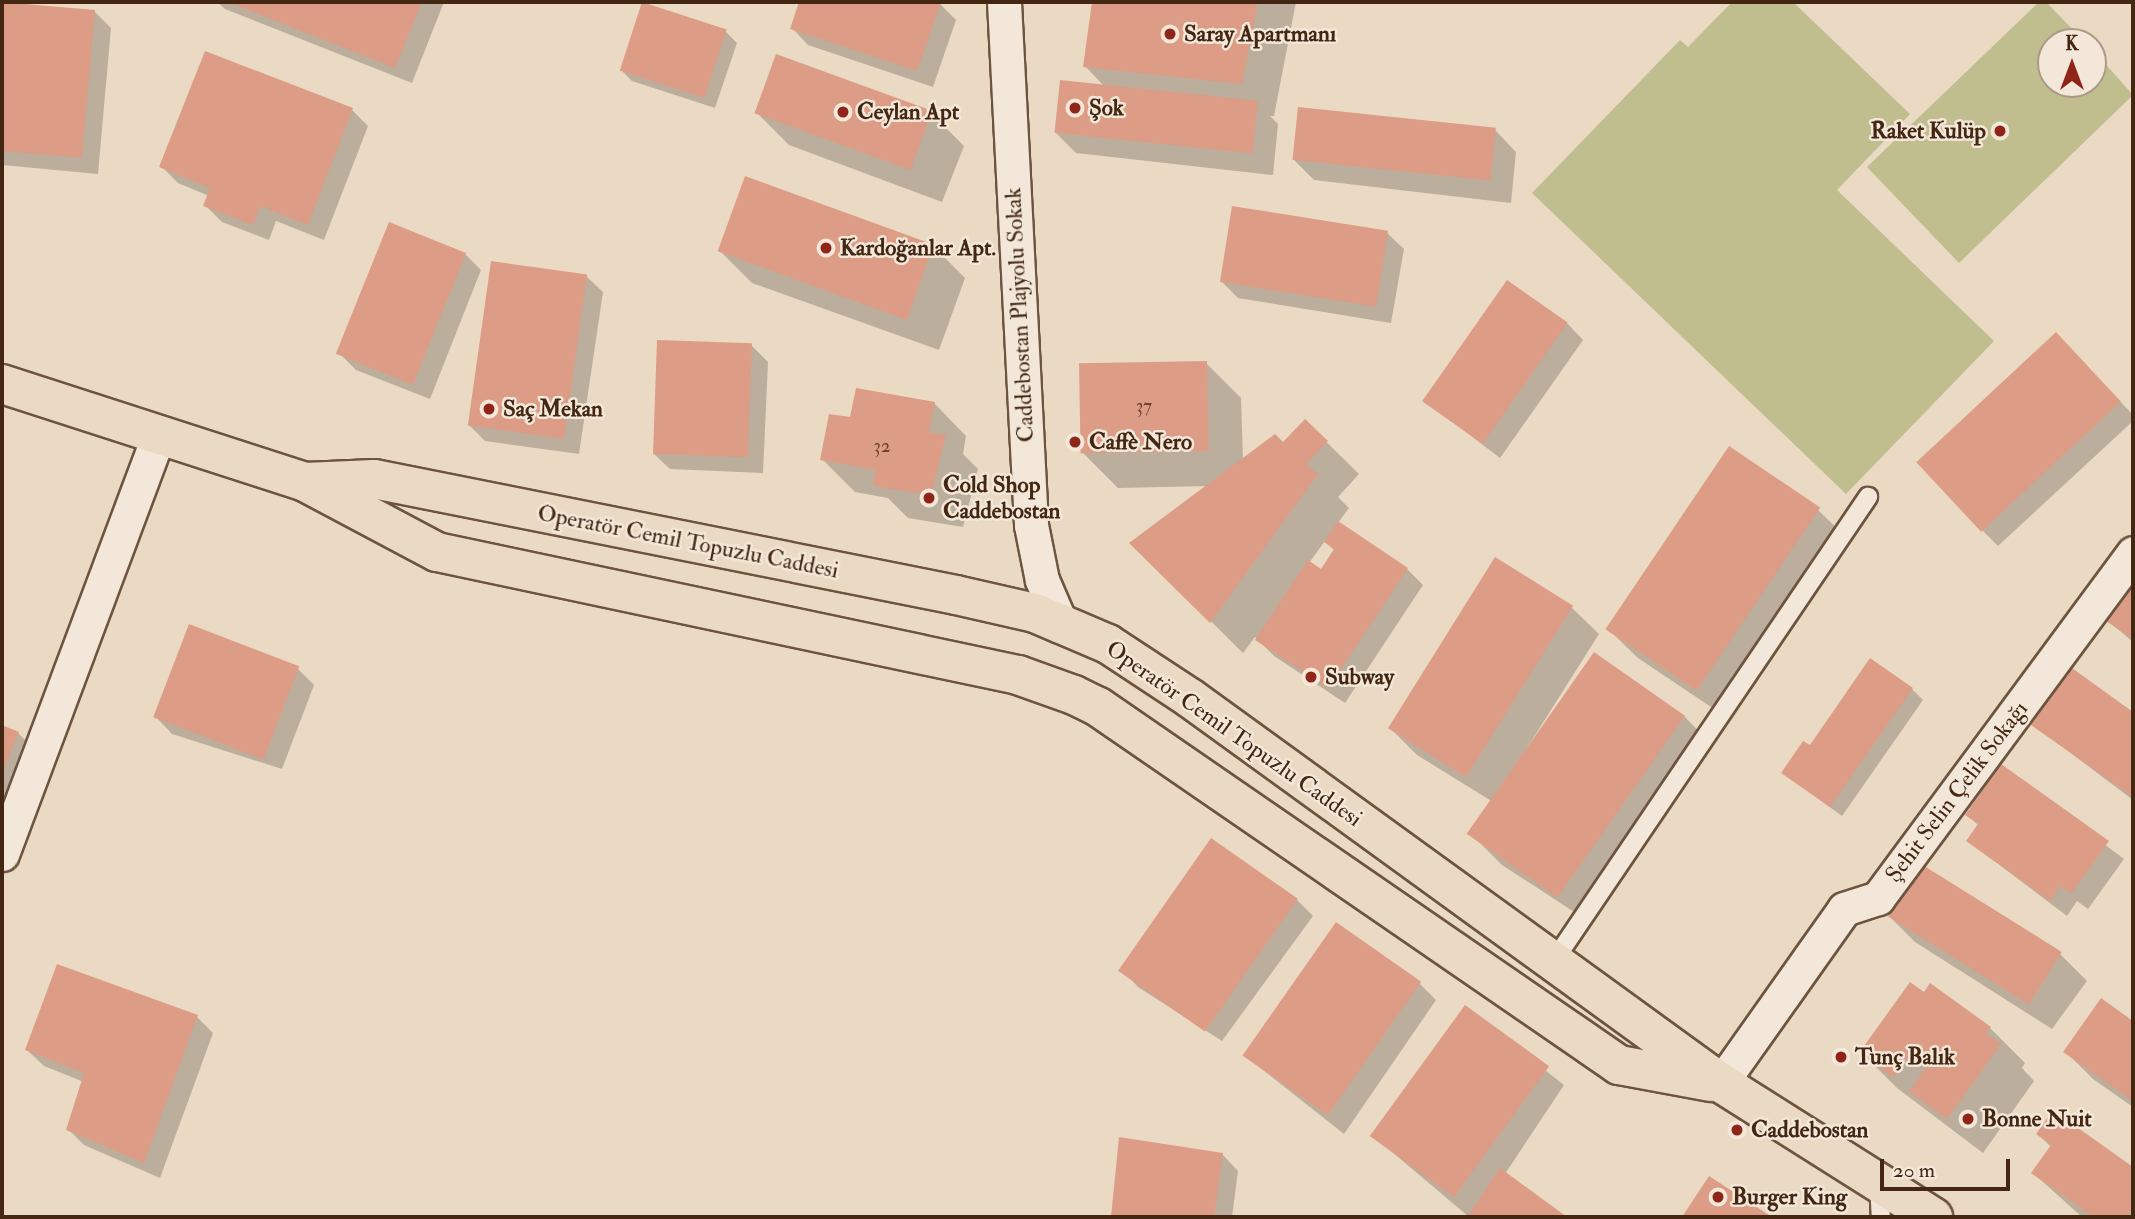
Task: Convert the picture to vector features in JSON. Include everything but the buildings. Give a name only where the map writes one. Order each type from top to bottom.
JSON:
[{"type":"main road","name":"Operatör Cemil Topuzlu Caddesi","points":[[2,384],[305,482],[437,552],[1018,675],[1074,695],[1097,706],[1619,1065],[1721,1083]]},
{"type":"main road","name":"Operatör Cemil Topuzlu Caddesi","points":[[305,482],[374,479],[956,595],[1035,613],[1108,644],[1190,698],[1880,1200],[1933,1217]]},
{"type":"street","name":"Caddebostan Plajyolu Sokak","points":[[1004,2],[1031,525],[1041,580],[1061,624]]},
{"type":"street","points":[[2,855],[159,434]]},
{"type":"street","name":"Şehit Selin Çelik Sokağı","points":[[1721,1083],[1844,909],[1878,898],[2133,553]]},
{"type":"lane","points":[[1553,962],[1868,497]]},
{"type":"shaded area","points":[[1732,2],[1793,2],[1910,114],[1837,190],[1994,341],[1846,494],[1532,193],[1680,40],[1688,47]]},
{"type":"shaded area","name":"Raket Kulüp","points":[[2039,2],[2046,2],[2071,28],[2037,28],[2037,98],[2107,98],[2107,66],[2133,95],[1959,263],[1867,167]]},
{"type":"place","name":"Saray Apartmanı","points":[[1170,34]]},
{"type":"place","name":"Şok","points":[[1075,108]]},
{"type":"place","name":"Ceylan Apt","points":[[843,112]]},
{"type":"place","name":"Raket Kulüp","points":[[2000,131]]},
{"type":"place","name":"Kardoğanlar Apt.","points":[[826,248]]},
{"type":"place","name":"Saç Mekan","points":[[489,409]]},
{"type":"place","name":"Caffè Nero","points":[[1075,442]]},
{"type":"place","name":"Cold Shop Caddebostan","points":[[929,498]]},
{"type":"place","name":"Subway","points":[[1311,677]]},
{"type":"place","name":"Tunç Balık","points":[[1841,1057]]},
{"type":"place","name":"Bonne Nuit","points":[[1968,1119]]},
{"type":"place","name":"Caddebostan","points":[[1737,1130]]},
{"type":"place","name":"Burger King","points":[[1718,1197]]}]
